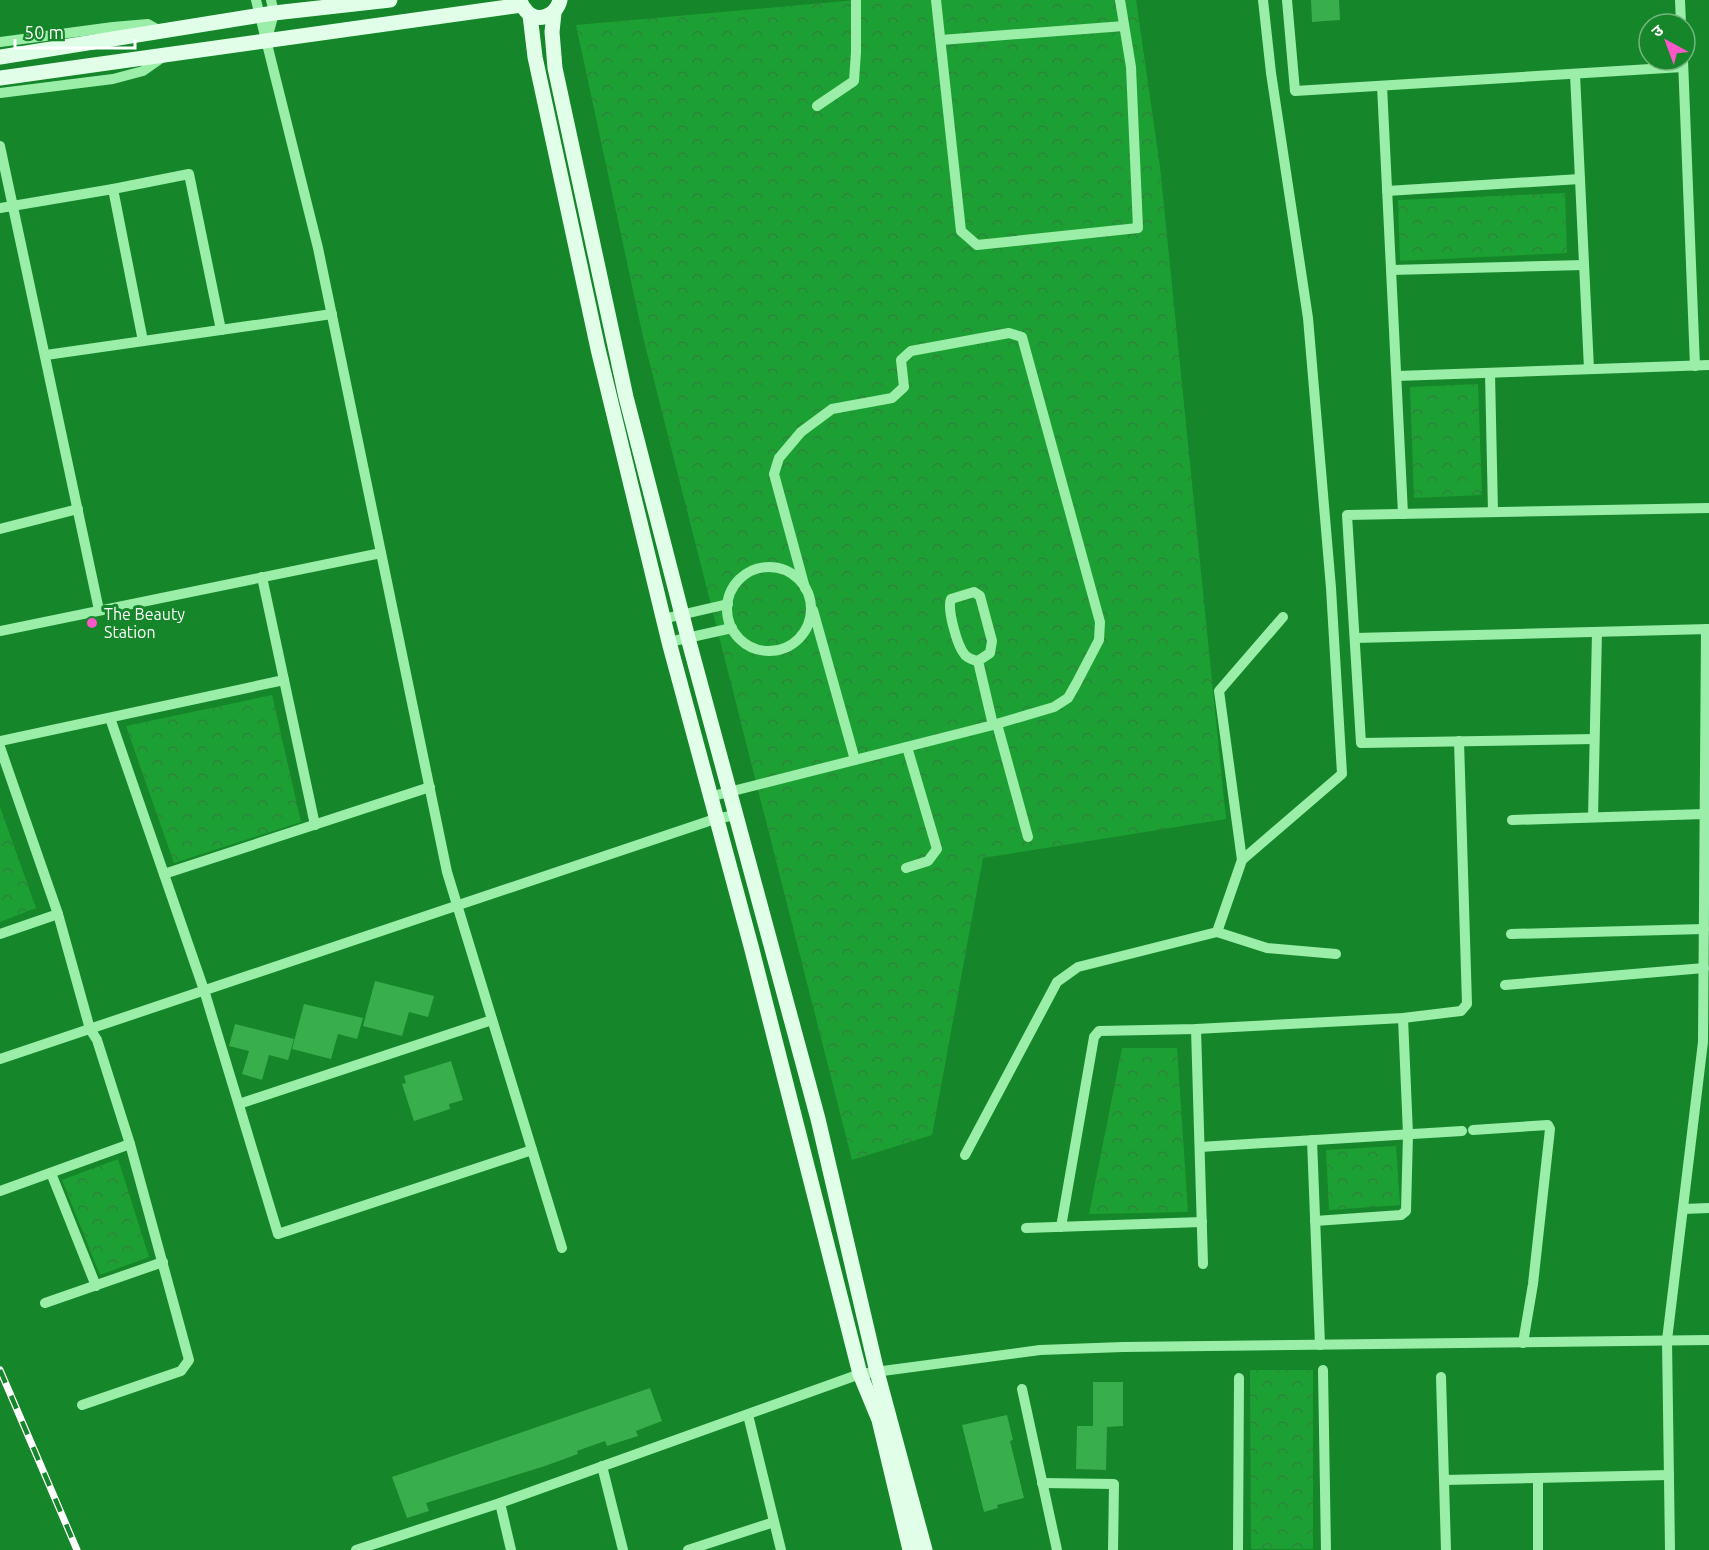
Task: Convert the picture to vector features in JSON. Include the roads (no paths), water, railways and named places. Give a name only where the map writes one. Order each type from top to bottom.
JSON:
[{"type":"main road","points":[[0,57],[162,32],[268,9],[390,0]]},
{"type":"main road","points":[[0,78],[524,6],[538,18],[557,7]]},
{"type":"main road","points":[[524,6],[598,349],[663,619],[709,797],[751,946],[860,1374],[879,1420],[910,1550]]},
{"type":"main road","points":[[557,7],[552,32],[555,68],[626,397],[688,638],[818,1119],[877,1372],[925,1550]]},
{"type":"street","points":[[256,0],[268,9],[267,40],[318,248],[447,872],[562,1248]]},
{"type":"street","points":[[817,106],[854,81],[856,0]]},
{"type":"street","points":[[936,0],[961,231],[977,245],[1137,228],[1131,67],[1120,0]]},
{"type":"street","points":[[1242,860],[1342,774],[1331,588],[1308,318],[1271,73],[1263,0]]},
{"type":"street","points":[[1287,0],[1295,91],[1637,68]]},
{"type":"street","points":[[0,42],[148,24],[162,32]]},
{"type":"street","points":[[941,40],[1125,26]]},
{"type":"street","points":[[0,93],[113,79],[143,71],[166,55]]},
{"type":"street","points":[[1683,72],[1695,366]]},
{"type":"street","points":[[1575,74],[1589,369]]},
{"type":"street","points":[[1382,86],[1404,514]]},
{"type":"street","points":[[0,146],[99,610]]},
{"type":"street","points":[[0,208],[189,174],[221,330]]},
{"type":"street","points":[[1387,191],[1580,179]]},
{"type":"street","points":[[113,189],[143,341]]},
{"type":"street","points":[[1392,270],[1584,264]]},
{"type":"street","points":[[45,355],[332,314]]},
{"type":"street","points":[[709,797],[995,725],[1054,707],[1068,698],[1099,640],[1100,622],[1022,337],[1009,333],[910,351],[901,360],[904,387],[892,398],[832,409],[801,432],[780,458],[774,474],[855,760]]},
{"type":"street","points":[[1397,376],[1709,365]]},
{"type":"street","points":[[1491,373],[1493,512]]},
{"type":"street","points":[[1594,739],[1361,743],[1347,515],[1709,508]]},
{"type":"street","points":[[0,529],[78,509]]},
{"type":"street","points":[[0,631],[381,553]]},
{"type":"street","points":[[805,588],[796,577],[783,570],[769,567],[754,570],[743,576],[734,586],[728,604],[727,612],[732,628],[747,645],[759,650],[772,651],[785,648],[797,641],[806,629],[810,616],[810,601]]},
{"type":"street","points":[[262,577],[315,825]]},
{"type":"street","points":[[974,592],[980,596],[992,641],[990,653],[978,661],[967,657],[960,649],[948,606],[951,598],[974,592]]},
{"type":"street","points":[[663,619],[728,604]]},
{"type":"street","points":[[1217,932],[1242,860],[1219,692],[1283,618]]},
{"type":"street","points":[[669,642],[732,628]]},
{"type":"street","points":[[1355,638],[1707,629],[1704,1071],[1683,1209],[1667,1340],[1670,1550]]},
{"type":"street","points":[[1593,817],[1597,632]]},
{"type":"street","points":[[978,661],[1028,837]]},
{"type":"street","points":[[0,741],[284,680]]},
{"type":"street","points":[[110,718],[204,990],[278,1234],[532,1150]]},
{"type":"street","points":[[1061,1227],[1096,1034],[1102,1030],[1196,1029],[1403,1018],[1461,1011],[1467,1004],[1459,741]]},
{"type":"street","points":[[0,747],[58,914],[90,1029],[97,1040],[130,1144],[189,1360],[181,1371],[82,1405]]},
{"type":"street","points":[[906,868],[928,861],[937,849],[907,747]]},
{"type":"street","points":[[164,874],[430,787]]},
{"type":"street","points":[[1512,820],[1704,814]]},
{"type":"street","points":[[0,1059],[716,819],[736,815]]},
{"type":"street","points":[[0,934],[58,914]]},
{"type":"street","points":[[966,1155],[1057,982],[1078,967],[1217,932],[1267,948],[1336,954]]},
{"type":"street","points":[[1510,934],[1705,936]]},
{"type":"street","points":[[1505,986],[1704,968]]},
{"type":"street","points":[[1315,1221],[1404,1214],[1407,1208],[1408,1134],[1403,1018]]},
{"type":"street","points":[[239,1104],[492,1020]]},
{"type":"street","points":[[1196,1029],[1203,1264]]},
{"type":"street","points":[[1200,1147],[1550,1126],[1533,1284],[1523,1343]]},
{"type":"street","points":[[1311,1140],[1320,1345]]},
{"type":"street","points":[[0,1191],[130,1144]]},
{"type":"street","points":[[51,1173],[96,1286]]},
{"type":"street","points":[[1683,1209],[1709,1208]]},
{"type":"street","points":[[1026,1228],[1202,1222]]},
{"type":"street","points":[[45,1303],[164,1262]]},
{"type":"street","points":[[356,1550],[500,1503],[860,1374],[1040,1350],[1709,1340]]},
{"type":"street","points":[[1323,1370],[1326,1550]]},
{"type":"street","points":[[1441,1377],[1446,1550]]},
{"type":"street","points":[[1238,1550],[1239,1378]]},
{"type":"street","points":[[1022,1389],[1057,1550]]},
{"type":"street","points":[[748,1415],[781,1550]]},
{"type":"street","points":[[602,1466],[623,1550]]},
{"type":"street","points":[[1444,1480],[1669,1475]]},
{"type":"street","points":[[1538,1478],[1538,1550]]},
{"type":"street","points":[[1042,1483],[1114,1484],[1113,1550]]},
{"type":"street","points":[[500,1503],[511,1550]]},
{"type":"street","points":[[687,1550],[774,1522]]},
{"type":"street","points":[[393,1538],[396,1550]]},
{"type":"railway","points":[[0,1370],[77,1550]]},
{"type":"place","name":"The Beauty Station","points":[[92,623]]}]
